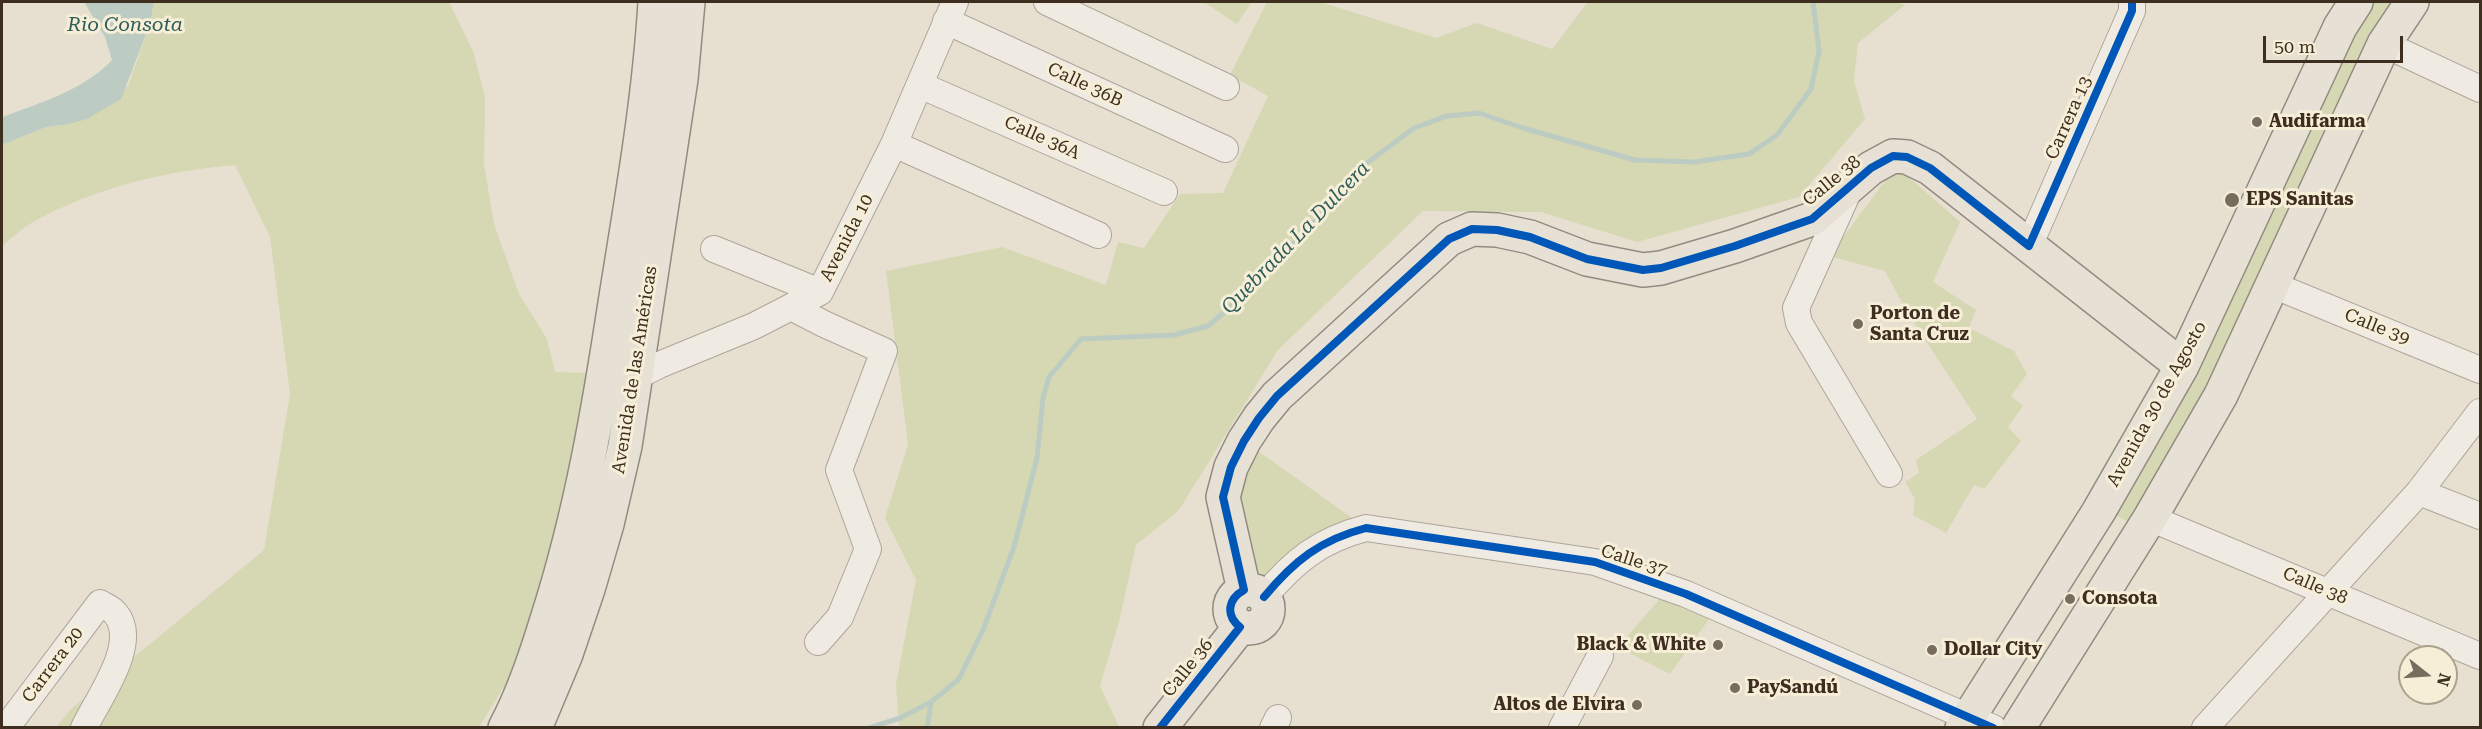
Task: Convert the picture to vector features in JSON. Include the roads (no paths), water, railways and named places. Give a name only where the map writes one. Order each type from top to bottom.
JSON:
[{"type":"main road","name":"Avenida de las Américas","points":[[536,728],[566,654],[607,524],[625,446],[620,376],[650,76],[655,2]]},
{"type":"main road","name":"Avenida de las Américas","points":[[505,728],[538,649],[570,543],[591,450],[620,376],[681,79],[688,2]]},
{"type":"main road","name":"Avenida 30 de Agosto","points":[[1974,724],[2182,366],[2340,27],[2356,2]]},
{"type":"main road","points":[[2019,728],[2150,518],[2221,395],[2384,44],[2412,2]]},
{"type":"main road","name":"Calle 38","points":[[1240,627],[1256,628],[1263,623],[1269,610],[1254,593],[1223,497],[1231,467],[1244,441],[1277,396],[1449,239],[1472,229],[1497,230],[1530,237],[1587,259],[1643,270],[1661,268],[1735,246],[1812,219],[1870,168],[1893,156],[1907,157],[1930,168],[2182,366]]},
{"type":"main road","name":"Calle 36","points":[[1160,728],[1240,627]]},
{"type":"street","points":[[1047,2],[1226,87]]},
{"type":"street","name":"Carrera 13","points":[[2029,246],[2132,11],[2132,2]]},
{"type":"street","name":"Avenida 10","points":[[620,376],[793,308],[820,292],[894,144],[951,11]]},
{"type":"street","name":"Calle 36B","points":[[951,11],[1225,149]]},
{"type":"street","points":[[2384,44],[2481,89]]},
{"type":"street","name":"Calle 36A","points":[[920,85],[1164,192]]},
{"type":"street","points":[[894,144],[1098,235]]},
{"type":"street","points":[[1851,185],[1796,308],[1799,323],[1889,474]]},
{"type":"street","points":[[714,249],[820,292]]},
{"type":"street","name":"Calle 39","points":[[2272,285],[2481,370]]},
{"type":"street","points":[[793,308],[884,351],[839,470],[868,549],[840,617],[818,642]]},
{"type":"street","points":[[2205,728],[2419,492],[2481,412]]},
{"type":"street","points":[[2419,492],[2481,516]]},
{"type":"street","name":"Calle 38","points":[[2150,518],[2481,656]]},
{"type":"street","name":"Calle 37","points":[[1254,593],[1282,575],[1313,550],[1341,535],[1366,528],[1595,562],[1686,594],[1974,724]]},
{"type":"street","name":"Carrera 20","points":[[6,728],[100,603],[115,612],[122,624],[123,638],[118,663],[84,728]]},
{"type":"street","points":[[1562,728],[1600,657]]},
{"type":"water","name":"Rio Consota","points":[[84,2],[154,2],[150,24],[121,99],[87,119],[46,127],[2,145],[2,117],[75,88],[112,60],[105,37]]},
{"type":"waterway","name":"Quebrada La Dulcera","points":[[869,728],[900,718],[931,702],[959,679],[983,630],[1014,547],[1037,458],[1043,398],[1049,377],[1081,339],[1174,335],[1208,326],[1237,301],[1310,227],[1347,182],[1367,163],[1414,128],[1447,116],[1479,113],[1635,160],[1694,162],[1749,154],[1777,135],[1811,89],[1819,51],[1813,2]]},
{"type":"waterway","points":[[927,728],[931,702]]},
{"type":"place","name":"Audifarma","points":[[2257,122]]},
{"type":"place","name":"EPS Sanitas","points":[[2232,200]]},
{"type":"place","name":"Porton de Santa Cruz","points":[[1858,324]]},
{"type":"place","name":"Consota","points":[[2070,599]]},
{"type":"place","name":"Black & White","points":[[1718,645]]},
{"type":"place","name":"Dollar City","points":[[1932,650]]},
{"type":"place","name":"PaySandú","points":[[1735,688]]},
{"type":"place","name":"Altos de Elvira","points":[[1637,705]]}]
